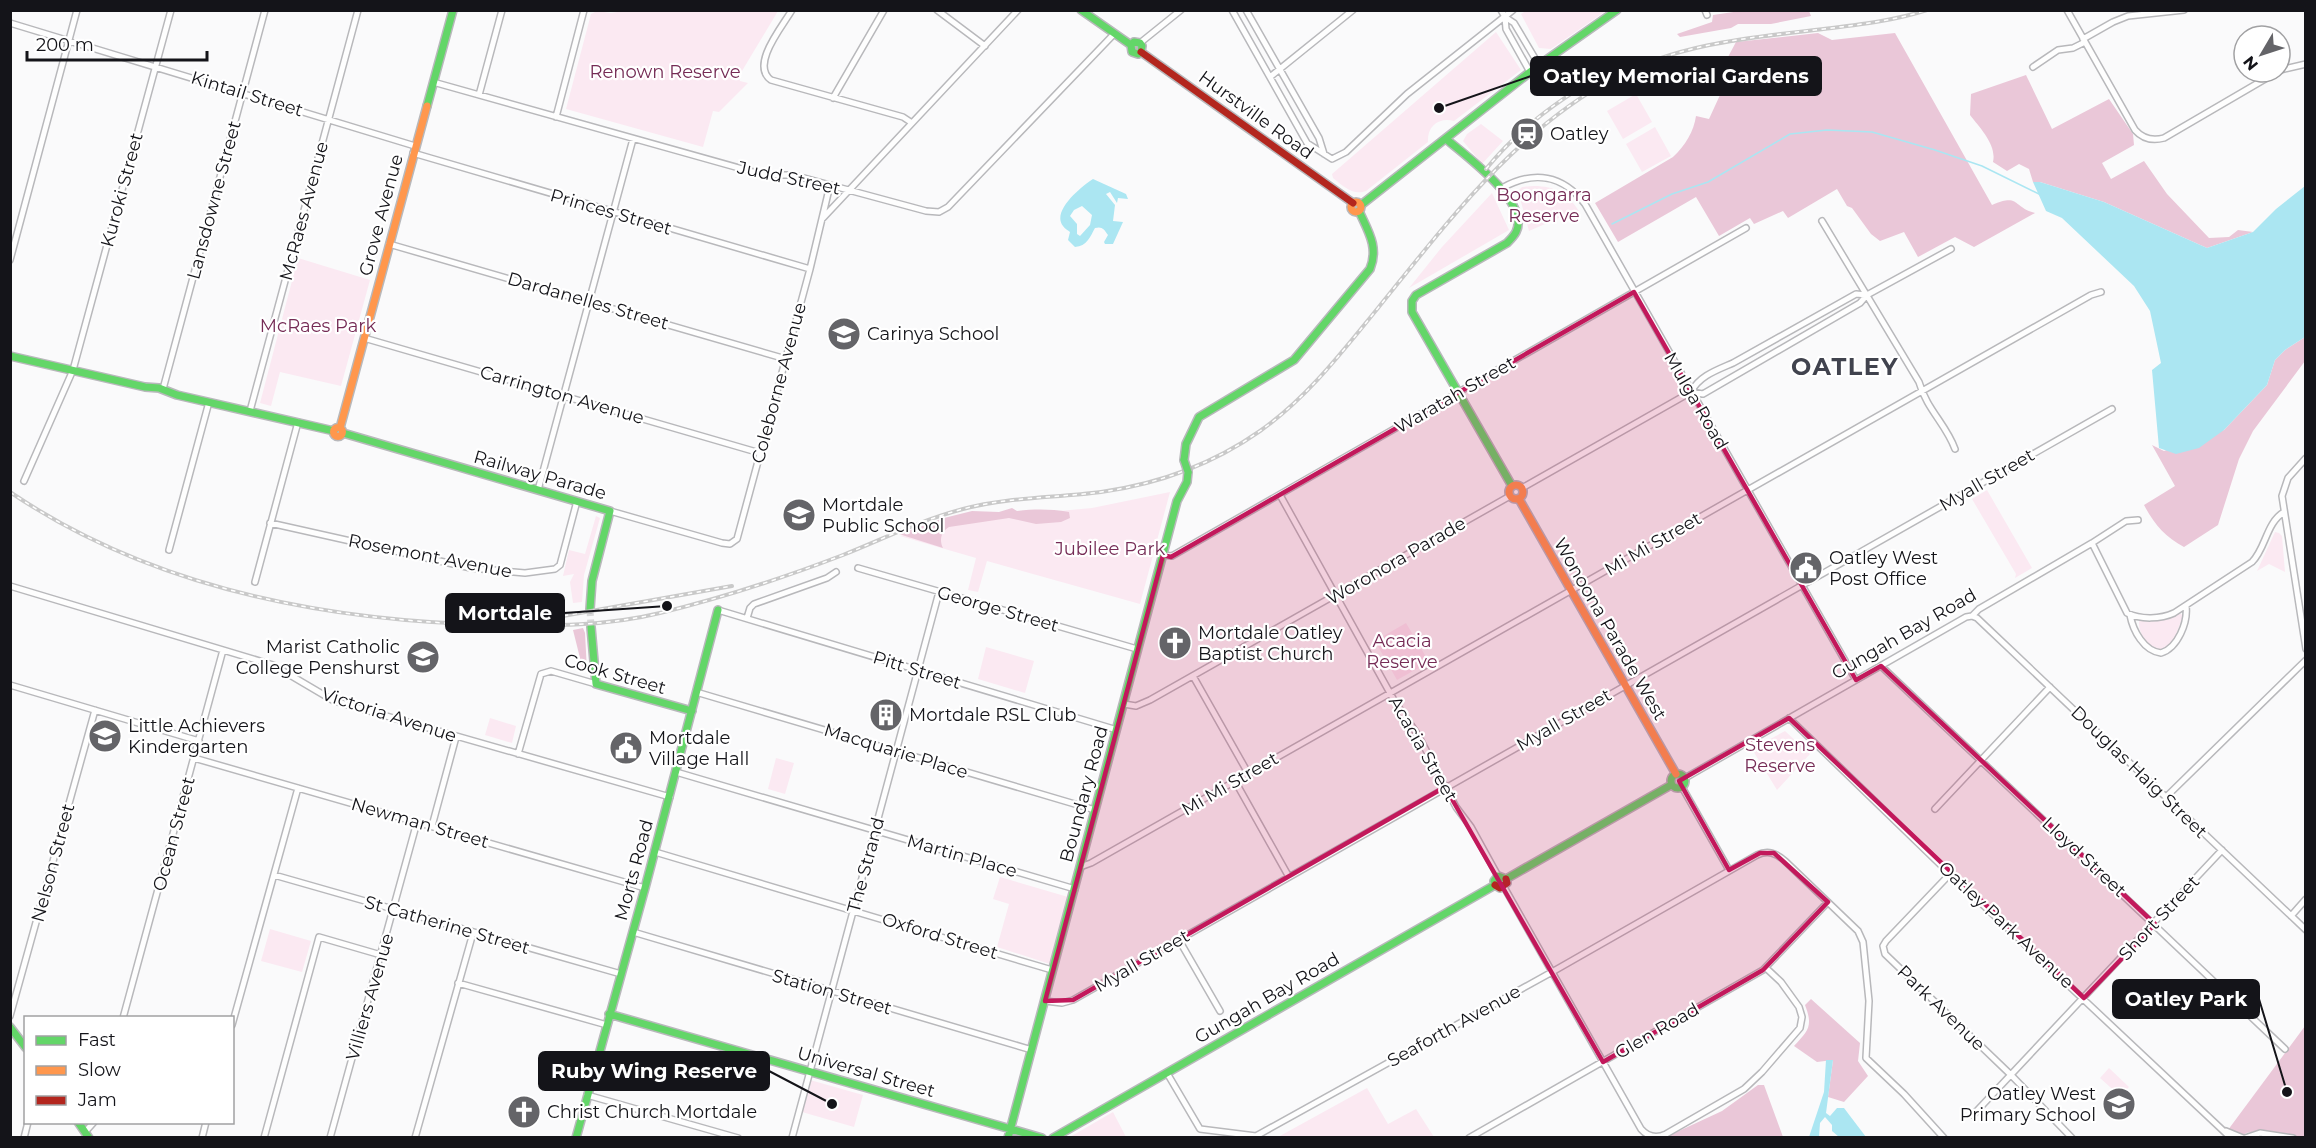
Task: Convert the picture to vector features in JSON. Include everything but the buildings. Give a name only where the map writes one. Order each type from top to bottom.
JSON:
[{"type":"street","points":[[10,260],[78,10]]},
{"type":"street","name":"Kuroki Street","points":[[24,481],[73,370],[171,10]]},
{"type":"street","name":"Lansdowne Street","points":[[163,389],[265,10]]},
{"type":"street","name":"McRaes Avenue","points":[[250,411],[358,10]]},
{"type":"street","name":"Grove Avenue","points":[[339,431],[453,10]]},
{"type":"street","points":[[479,95],[502,10]]},
{"type":"street","points":[[556,117],[584,10]]},
{"type":"street","points":[[792,10],[764,58],[764,72],[771,80],[903,117],[912,123]]},
{"type":"street","points":[[833,98],[884,10]]},
{"type":"street","points":[[937,10],[985,46]]},
{"type":"street","name":"Coleborne Avenue","points":[[823,218],[1018,10]]},
{"type":"street","points":[[1081,10],[1131,45],[1132,52],[1138,54],[1141,52],[1140,43]]},
{"type":"street","points":[[1131,45],[1134,42],[1140,43],[1180,10]]},
{"type":"street","points":[[1232,10],[1308,143],[1332,159],[1346,152],[1407,94],[1513,10]]},
{"type":"street","points":[[1246,10],[1319,138],[1324,155]]},
{"type":"street","points":[[1270,76],[1353,10]]},
{"type":"street","points":[[1501,10],[1505,17],[1506,29],[1530,72]]},
{"type":"street","points":[[1357,206],[1446,140],[1539,65],[1617,10]]},
{"type":"street","points":[[2067,10],[2135,130],[2149,139],[2164,138],[2176,132],[2256,84]]},
{"type":"street","points":[[2033,67],[2058,50],[2073,48],[2113,22],[2128,16],[2184,10]]},
{"type":"street","points":[[1505,17],[1514,23],[1539,65]]},
{"type":"street","name":"Kintail Street","points":[[10,23],[330,119],[414,149]]},
{"type":"street","name":"Judd Street","points":[[433,82],[764,175],[790,174],[926,211],[938,212],[946,209],[1114,34]]},
{"type":"street","name":"Hurstville Road","points":[[1141,52],[1357,206],[1376,247],[1370,269],[1294,360],[1199,417],[1184,453],[1184,460]]},
{"type":"street","points":[[538,490],[633,139]]},
{"type":"street","points":[[1446,140],[1502,188],[1510,201],[1519,226],[1515,236],[1419,293],[1412,301],[1411,308],[1413,316],[1457,394],[1512,486]]},
{"type":"street","name":"Princes Street","points":[[414,149],[613,212],[810,269]]},
{"type":"street","name":"Mulga Road","points":[[1502,188],[1514,182],[1545,177],[1555,179],[1570,187],[1585,204],[1856,680]]},
{"type":"street","name":"Coleborne Avenue","points":[[730,544],[738,536],[810,269],[830,185]]},
{"type":"street","points":[[1822,221],[1919,382],[1924,400],[1952,440],[1955,449]]},
{"type":"street","name":"Waratah Street","points":[[1163,555],[1172,556],[1746,228]]},
{"type":"street","name":"Dardanelles Street","points":[[389,244],[786,358]]},
{"type":"street","points":[[1691,392],[1702,394],[1860,303],[1867,295],[1951,249]]},
{"type":"street","name":"Mi Mi Street","points":[[1080,867],[1091,863],[2091,295],[2101,292]]},
{"type":"street","points":[[1522,488],[1691,392],[1696,382],[1856,294],[1867,295]]},
{"type":"street","points":[[1816,316],[1821,326]]},
{"type":"street","points":[[1784,334],[1790,344]]},
{"type":"street","name":"Carrington Avenue","points":[[364,338],[760,453]]},
{"type":"street","name":"Railway Parade","points":[[10,356],[145,387],[163,389],[173,394],[339,431],[730,544]]},
{"type":"street","points":[[1733,363],[1738,373]]},
{"type":"street","points":[[169,550],[209,402]]},
{"type":"street","name":"Myall Street","points":[[1045,1001],[1069,1002],[2112,409]]},
{"type":"street","points":[[255,582],[298,422]]},
{"type":"street","points":[[2306,458],[2290,474],[2284,485],[2282,496],[2306,649]]},
{"type":"street","name":"Boundary Road","points":[[1008,1137],[1177,501],[1187,482],[1188,472],[1184,460]]},
{"type":"street","points":[[1519,485],[1522,488],[1523,496],[1519,499],[1515,500],[1510,496],[1508,491],[1512,486],[1519,485]]},
{"type":"street","name":"Acacia Street","points":[[1280,495],[1390,693],[1418,735],[1445,787],[1502,877]]},
{"type":"street","name":"Woronora Parade","points":[[1124,704],[1139,706],[1510,496]]},
{"type":"street","name":"Wonoona Parade West","points":[[1519,499],[1676,774]]},
{"type":"street","name":"Rosemont Avenue","points":[[270,524],[468,567],[529,573],[560,565],[577,501]]},
{"type":"street","points":[[590,609],[592,581],[610,511]]},
{"type":"street","points":[[2130,615],[2160,618],[2186,606],[2252,562],[2258,555],[2273,523],[2284,512]]},
{"type":"street","name":"Gungah Bay Road","points":[[1685,778],[1966,617],[1972,616],[1979,609],[2126,521],[2138,520]]},
{"type":"street","points":[[2092,543],[2125,610],[2130,615],[2133,626],[2146,647],[2161,653],[2175,645],[2187,616],[2186,606]]},
{"type":"street","name":"George Street","points":[[858,568],[1137,649]]},
{"type":"street","points":[[747,618],[754,604],[827,578],[836,572]]},
{"type":"street","name":"Victoria Avenue","points":[[10,586],[273,665],[334,701],[670,797]]},
{"type":"street","name":"The Strand","points":[[792,1137],[939,592]]},
{"type":"street","name":"Pitt Street","points":[[718,610],[1117,730]]},
{"type":"street","name":"Morts Road","points":[[576,1137],[670,797],[718,610]]},
{"type":"street","name":"Douglas Haig Street","points":[[1972,616],[2306,930]]},
{"type":"street","points":[[591,627],[596,684]]},
{"type":"street","name":"Ocean Street","points":[[123,1016],[223,650]]},
{"type":"street","points":[[2166,797],[2306,660]]},
{"type":"street","name":"Lloyd Street","points":[[1881,666],[2285,1049]]},
{"type":"street","name":"Cook Street","points":[[518,754],[541,674],[551,672],[692,711]]},
{"type":"street","points":[[1193,675],[1248,773]]},
{"type":"street","points":[[10,685],[200,741]]},
{"type":"street","points":[[1935,809],[2050,687]]},
{"type":"street","name":"Macquarie Place","points":[[696,692],[1095,810]]},
{"type":"street","name":"Nelson Street","points":[[10,1016],[95,710]]},
{"type":"street","name":"Oatley Park Avenue","points":[[1789,718],[1950,874],[2230,1137]]},
{"type":"street","points":[[432,826],[456,737]]},
{"type":"street","name":"Newman Street","points":[[194,758],[645,888]]},
{"type":"street","name":"Martin Place","points":[[676,772],[1075,889]]},
{"type":"street","points":[[1671,785],[1671,778],[1680,774],[1685,778],[1682,788]]},
{"type":"street","points":[[1235,781],[1289,877]]},
{"type":"street","points":[[1671,785],[1678,789],[1682,788]]},
{"type":"street","points":[[1504,887],[1500,888],[1495,885],[1494,880],[1671,785]]},
{"type":"street","points":[[234,1018],[298,788]]},
{"type":"street","points":[[1682,788],[1729,870]]},
{"type":"street","name":"Villiers Avenue","points":[[330,1137],[417,822]]},
{"type":"street","name":"Short Street","points":[[1973,1115],[2155,924],[2222,850]]},
{"type":"street","name":"Oxford Street","points":[[655,852],[1052,970]]},
{"type":"street","name":"Seaforth Avenue","points":[[1167,1072],[1200,1129],[1257,1136],[1552,972],[1756,855],[1767,852],[1777,854],[1828,902]]},
{"type":"street","name":"Park Avenue","points":[[1950,874],[1886,941],[1883,951],[2072,1137]]},
{"type":"street","name":"St Catherine Street","points":[[274,875],[621,975]]},
{"type":"street","points":[[1502,877],[1507,883],[1504,887]]},
{"type":"street","name":"Gungah Bay Road","points":[[1053,1137],[1495,885]]},
{"type":"street","points":[[1504,887],[1641,1129],[1651,1137],[1661,1137],[1741,1091],[1762,1072],[1800,1028],[1802,1017],[1798,1007],[1784,986],[1766,968]]},
{"type":"street","points":[[2291,916],[2306,899]]},
{"type":"street","points":[[1828,902],[1856,928],[1862,939],[1869,1001],[1866,1056],[1868,1061],[1904,1094],[1944,1137]]},
{"type":"street","name":"Glen Road","points":[[1470,1137],[1766,968],[1828,902]]},
{"type":"street","name":"Station Street","points":[[633,932],[1032,1050]]},
{"type":"street","points":[[415,1137],[473,933]]},
{"type":"street","points":[[264,1137],[319,937],[381,955]]},
{"type":"street","points":[[1179,940],[1220,1011]]},
{"type":"street","points":[[458,983],[607,1025]]},
{"type":"street","name":"Universal Street","points":[[609,1014],[1042,1137]]},
{"type":"street","points":[[10,1027],[24,1045]]},
{"type":"street","points":[[587,1095],[738,1137]]},
{"type":"street","points":[[2219,1137],[2225,1131],[2244,1137],[2260,1133],[2293,1137]]},
{"type":"highlighted area","points":[[1634,292],[1856,680],[1881,666],[2155,924],[2084,998],[1789,718],[1679,781],[1729,870],[1760,853],[1774,853],[1828,902],[1763,970],[1603,1062],[1445,787],[1073,1000],[1045,1001],[1163,555],[1171,557]]},
{"type":"green space","name":"Renown Reserve","points":[[630,10],[778,11],[739,76],[740,81],[748,83],[719,112],[713,111],[703,147],[566,109],[591,14],[597,11],[611,13]]},
{"type":"green space","points":[[1527,10],[1606,11],[1551,49],[1539,48],[1521,14]]},
{"type":"green space","points":[[1496,32],[1521,70],[1454,121],[1443,120],[1435,124],[1428,136],[1428,142],[1366,191],[1352,191],[1333,178],[1332,174]]},
{"type":"green space","points":[[1636,94],[1652,122],[1623,139],[1607,111]]},
{"type":"green space","points":[[1481,124],[1503,141],[1482,164],[1463,141],[1467,134]]},
{"type":"green space","points":[[1655,127],[1671,156],[1642,172],[1626,144]]},
{"type":"green space","name":"Boongarra Reserve","points":[[1522,187],[1555,189],[1570,200],[1579,211],[1563,220],[1561,217],[1529,231],[1518,191]]},
{"type":"green space","points":[[1492,193],[1509,230],[1409,288],[1442,247]]},
{"type":"green space","name":"McRaes Park","points":[[298,258],[370,280],[341,386],[280,372],[271,406],[260,403]]},
{"type":"green space","points":[[1987,490],[2032,568],[2015,578],[2016,574],[1972,499]]},
{"type":"green space","name":"Jubilee Park","points":[[1170,492],[1140,604],[987,561],[978,592],[968,590],[976,558],[900,536],[972,519],[1092,508]]},
{"type":"green space","points":[[596,516],[600,518],[584,575],[582,602],[573,603],[570,582],[574,574],[563,576],[569,550],[585,554]]},
{"type":"green space","points":[[2275,532],[2282,536],[2285,572],[2269,564],[2257,571]]},
{"type":"green space","points":[[2180,613],[2183,616],[2172,645],[2161,651],[2148,644],[2140,630],[2139,621],[2166,620]]},
{"type":"green space","name":"Acacia Reserve","points":[[1406,623],[1429,662],[1397,680],[1375,641]]},
{"type":"green space","points":[[986,647],[1034,661],[1025,693],[978,679]]},
{"type":"green space","points":[[490,718],[516,726],[512,743],[485,735]]},
{"type":"green space","name":"Stevens Reserve","points":[[1785,731],[1810,754],[1777,790],[1752,749]]},
{"type":"green space","points":[[776,758],[794,763],[785,794],[768,789]]},
{"type":"green space","points":[[1000,877],[1068,897],[1050,964],[997,947],[1009,904],[993,899]]},
{"type":"green space","points":[[270,929],[311,941],[302,972],[261,961]]},
{"type":"green space","points":[[2109,1068],[2129,1087],[2120,1096],[2100,1078]]},
{"type":"green space","points":[[810,1080],[863,1095],[854,1127],[802,1112]]},
{"type":"green space","points":[[1367,1088],[1388,1124],[1416,1109],[1434,1137],[1278,1137]]},
{"type":"green space","points":[[1113,1112],[1126,1137],[1070,1137]]},
{"type":"shaded area","points":[[1740,11],[1809,11],[1811,16],[1771,24],[1738,24],[1731,28],[1680,37],[1677,34],[1712,22],[1713,15]]},
{"type":"shaded area","points":[[1818,33],[1832,40],[1895,33],[1992,205],[2007,200],[2035,213],[1974,247],[1955,237],[1918,257],[1904,232],[1880,241],[1871,234],[1852,208],[1847,206],[1837,189],[1788,218],[1783,211],[1754,224],[1750,218],[1719,236],[1696,197],[1618,242],[1595,203],[1673,157],[1688,138],[1696,116],[1709,119],[1720,95],[1717,85],[1718,69],[1736,42]]},
{"type":"shaded area","points":[[2026,75],[2052,129],[2109,99],[2133,134],[2134,145],[2102,163],[2111,179],[2144,161],[2167,194],[2209,238],[2229,237],[2238,230],[2253,232],[2207,248],[2104,202],[2040,182],[2033,182],[2029,169],[2019,164],[2007,171],[1993,162],[1994,156],[1990,143],[1970,115],[1971,94]]},
{"type":"shaded area","points":[[2305,337],[2305,361],[2253,431],[2239,459],[2218,525],[2184,547],[2177,543],[2161,529],[2144,505],[2175,486],[2152,445],[2164,451],[2224,430],[2267,385],[2275,360],[2285,350]]},
{"type":"shaded area","points":[[1012,508],[1017,511],[1069,512],[1070,518],[1061,522],[1036,524],[1009,518],[949,527],[942,536],[943,548],[899,534],[972,511],[999,512]]},
{"type":"shaded area","points":[[583,628],[587,671],[583,670],[573,630]]},
{"type":"shaded area","points":[[1811,999],[1860,1043],[1858,1061],[1868,1076],[1844,1102],[1828,1097],[1833,1060],[1817,1062],[1794,1046],[1808,1027],[1809,1018],[1805,1005]]},
{"type":"shaded area","points":[[2305,1026],[2305,1137],[2262,1137],[2257,1131],[2246,1133],[2242,1137],[2222,1138]]},
{"type":"shaded area","points":[[1758,1085],[1764,1085],[1783,1137],[1666,1137],[1722,1111]]},
{"type":"water","points":[[1093,179],[1126,194],[1128,199],[1118,198],[1117,203],[1110,192],[1106,194],[1115,205],[1113,221],[1123,222],[1113,244],[1105,244],[1108,235],[1099,227],[1095,228],[1082,245],[1075,247],[1068,240],[1070,232],[1060,220],[1061,213],[1069,200]],"holes":[[[1082,206],[1092,215],[1090,225],[1080,236],[1077,234],[1077,224],[1070,216],[1074,210]]]},
{"type":"water","points":[[2033,182],[2040,182],[2104,202],[2207,248],[2253,232],[2276,209],[2305,186],[2305,337],[2285,350],[2275,360],[2267,385],[2224,430],[2199,448],[2176,454],[2159,448],[2152,370],[2161,363],[2150,311],[2134,286],[2062,218],[2046,211]]},
{"type":"water","points":[[1826,1060],[1833,1060],[1826,1113],[1830,1116],[1837,1108],[1844,1108],[1866,1137],[1839,1137],[1832,1131],[1832,1125],[1825,1117],[1820,1123],[1819,1137],[1809,1137],[1824,1092]]},
{"type":"waterway","points":[[1612,224],[1672,194],[1708,182],[1790,134],[1827,130],[1872,132],[1935,150],[1982,166],[2039,194]]},
{"type":"tunnel","points":[[590,609],[591,627]]},
{"type":"railway","points":[[10,492],[65,525],[123,553],[183,576],[245,594],[308,607],[372,617],[500,625],[600,623],[660,613],[775,580],[947,513],[997,502],[1101,492],[1143,484],[1204,463],[1242,443],[1293,404],[1337,358],[1485,181],[1545,124],[1578,100],[1614,78],[1640,66],[1693,49],[1748,38],[1880,21],[1927,10]]},
{"type":"railway","points":[[1486,169],[1499,153],[1544,113],[1577,90],[1612,70]]},
{"type":"railway","points":[[546,619],[732,586]]},
{"type":"traffic: fast","points":[[427,106],[453,10]]},
{"type":"traffic: fast","points":[[1081,10],[1131,45]]},
{"type":"traffic: fast","points":[[1361,205],[1539,65],[1617,10]]},
{"type":"traffic: fast","points":[[1131,45],[1134,42],[1140,43],[1141,52]]},
{"type":"traffic: fast","points":[[1131,45],[1132,52],[1138,54],[1141,52]]},
{"type":"traffic: fast","points":[[1446,139],[1494,181],[1505,194],[1514,207],[1518,220],[1516,232],[1507,243],[1416,295],[1412,301],[1412,312],[1512,486]]},
{"type":"traffic: fast","points":[[1184,460],[1186,444],[1199,417],[1294,360],[1370,269],[1373,246],[1359,211]]},
{"type":"traffic: fast","points":[[10,356],[145,387],[159,388],[177,395],[334,431]]},
{"type":"traffic: fast","points":[[343,433],[610,511],[592,581],[590,609]]},
{"type":"traffic: fast","points":[[1184,460],[1188,472]]},
{"type":"traffic: fast","points":[[1008,1138],[1177,501],[1187,482],[1188,472]]},
{"type":"traffic: fast","points":[[576,1138],[718,610]]},
{"type":"traffic: fast","points":[[591,627],[596,684],[692,711]]},
{"type":"traffic: fast","points":[[1675,774],[1681,774],[1685,781],[1681,788],[1675,788],[1671,784],[1671,778],[1675,774]]},
{"type":"traffic: fast","points":[[1506,879],[1671,785]]},
{"type":"traffic: fast","points":[[1495,885],[1494,881],[1498,876],[1506,879]]},
{"type":"traffic: fast","points":[[1053,1138],[1495,885]]},
{"type":"traffic: fast","points":[[609,1014],[1042,1138]]},
{"type":"traffic: fast","points":[[10,1027],[24,1045]]},
{"type":"traffic: fast","points":[[79,1124],[89,1138]]},
{"type":"traffic: slow","points":[[340,428],[427,106]]},
{"type":"traffic: slow","points":[[1356,202],[1361,207],[1356,212],[1351,207],[1356,202]]},
{"type":"traffic: slow","points":[[338,428],[342,432],[338,436],[334,432],[338,428]]},
{"type":"traffic: slow","points":[[1513,485],[1519,485],[1523,492],[1519,499],[1513,499],[1509,495],[1509,489],[1513,485]]},
{"type":"traffic: slow","points":[[1519,499],[1676,774]]},
{"type":"traffic: jam","points":[[1141,52],[1353,203]]},
{"type":"traffic: jam","points":[[1495,885],[1500,888],[1507,883],[1506,879]]},
{"type":"place","name":"Oatley Memorial Gardens","points":[[1439,108]]},
{"type":"place","name":"Oatley","points":[[1527,134]]},
{"type":"place","name":"Carinya School","points":[[844,334]]},
{"type":"place","name":"Mortdale Public School","points":[[799,515]]},
{"type":"place","name":"Oatley West Post Office","points":[[1806,568]]},
{"type":"place","name":"Mortdale","points":[[667,606]]},
{"type":"place","name":"Mortdale Oatley Baptist Church","points":[[1175,643]]},
{"type":"place","name":"Marist Catholic College Penshurst","points":[[423,657]]},
{"type":"place","name":"Mortdale RSL Club","points":[[886,715]]},
{"type":"place","name":"Little Achievers Kindergarten","points":[[105,736]]},
{"type":"place","name":"Mortdale Village Hall","points":[[626,748]]},
{"type":"place","name":"Oatley Park","points":[[2287,1092]]},
{"type":"place","name":"Ruby Wing Reserve","points":[[832,1104]]},
{"type":"place","name":"Oatley West Primary School","points":[[2119,1104]]},
{"type":"place","name":"Christ Church Mortdale","points":[[524,1112]]},
{"type":"district","name":"OATLEY","points":[[1845,367]]}]
